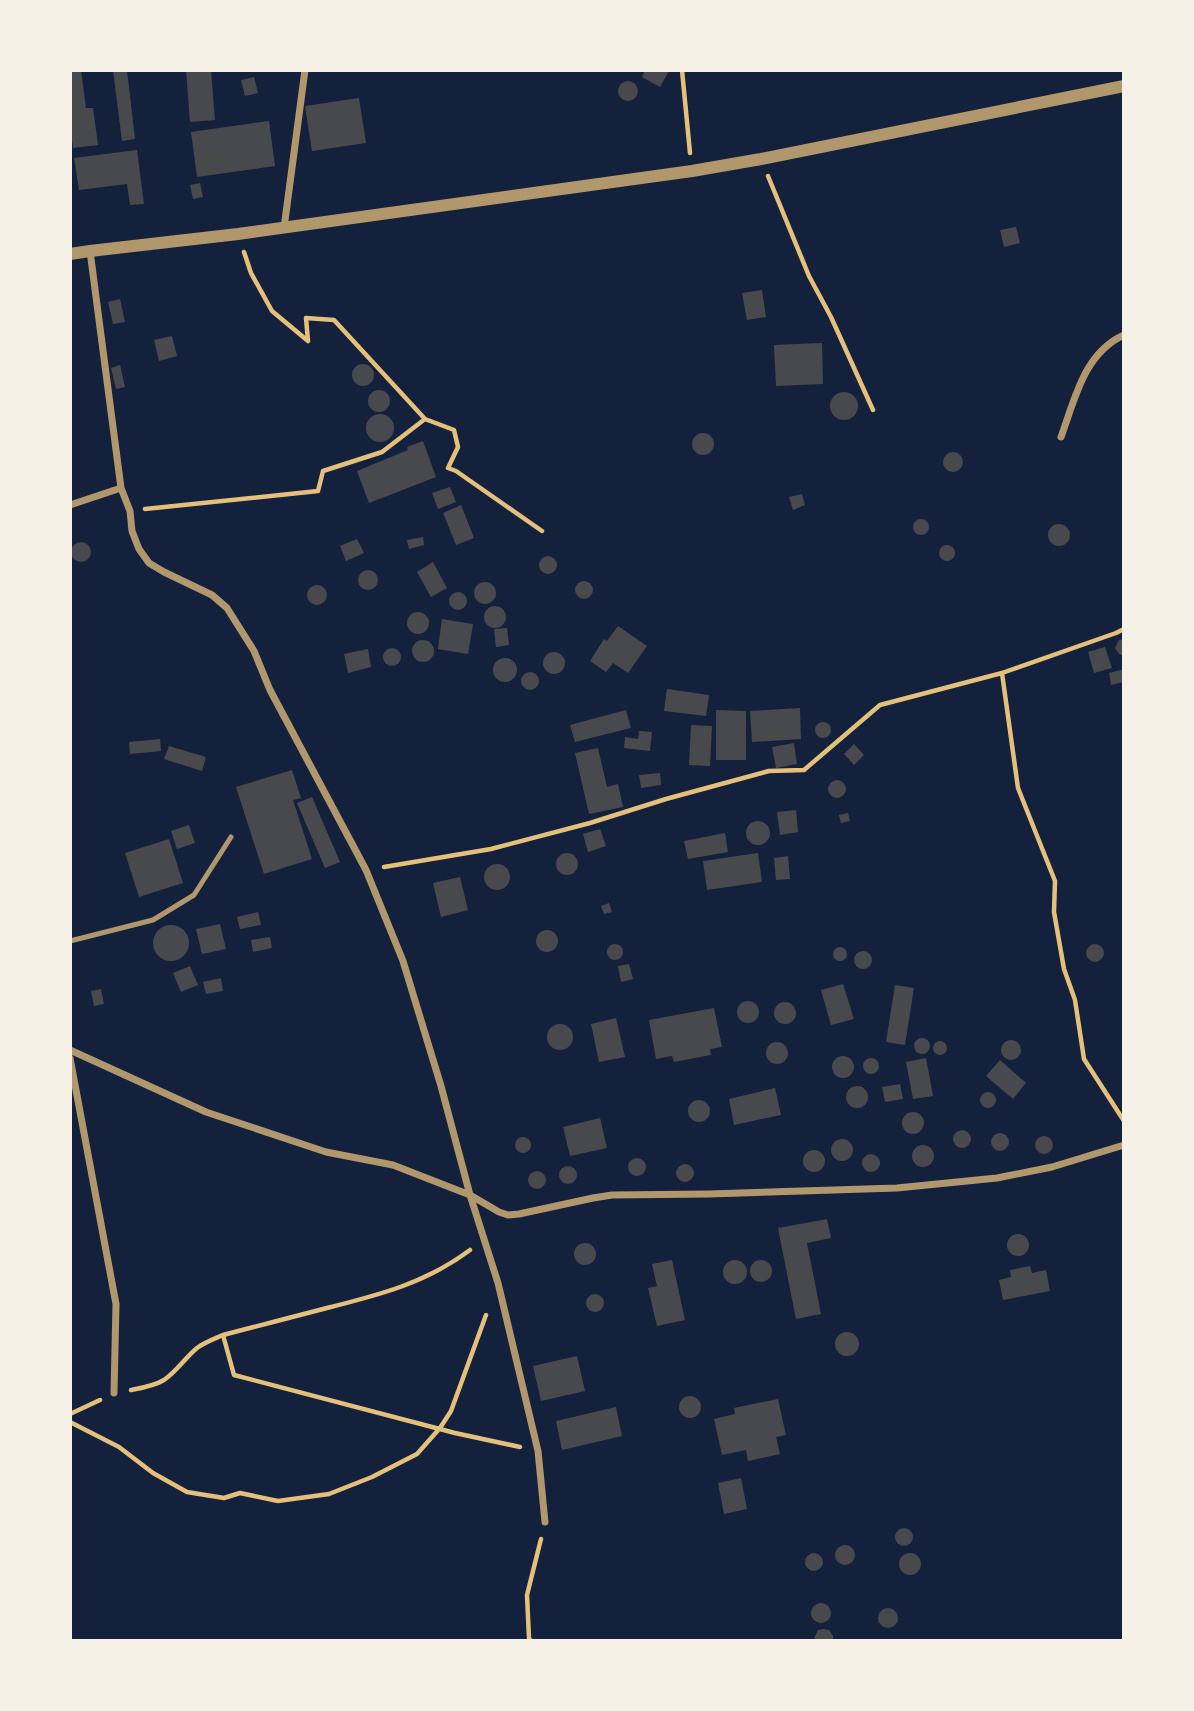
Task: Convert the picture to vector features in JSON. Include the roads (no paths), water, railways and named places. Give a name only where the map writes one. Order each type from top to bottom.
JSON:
[{"type":"street","points":[[284,228],[305,70]]},
{"type":"street","points":[[70,254],[284,228],[692,171],[1124,86]]},
{"type":"street","points":[[90,251],[121,488],[130,511],[132,531],[139,549],[149,563],[212,595],[226,608],[254,651],[288,726],[366,870],[403,961],[498,1283],[538,1451],[545,1522]]},
{"type":"street","points":[[1061,436],[1081,380],[1102,348],[1124,335]]},
{"type":"street","points":[[70,505],[121,488]]},
{"type":"street","points":[[70,1050],[206,1112],[326,1152],[393,1165],[470,1195],[499,1212],[508,1214],[520,1214],[612,1195],[897,1188],[997,1178],[1052,1167],[1124,1144]]},
{"type":"street","points":[[70,1058],[115,1294],[114,1394]]},
{"type":"lane","points":[[70,941],[153,920],[194,895],[231,837]]}]
